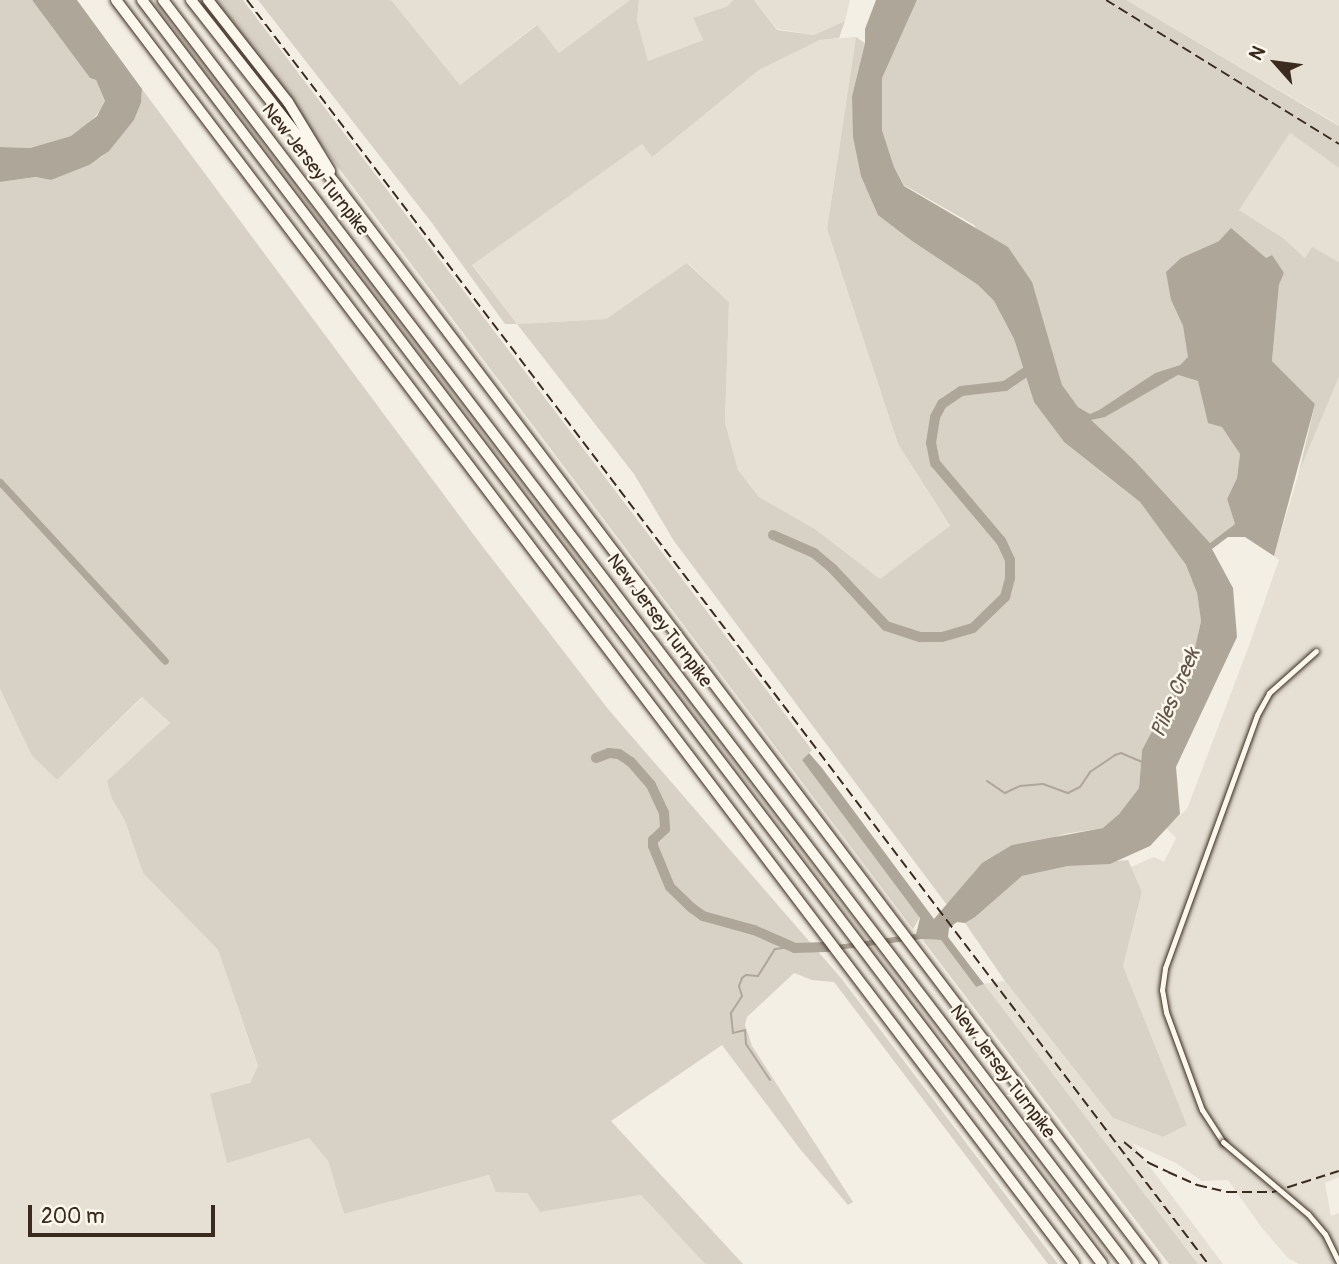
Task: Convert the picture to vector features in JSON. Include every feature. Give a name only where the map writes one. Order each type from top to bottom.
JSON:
[{"type":"highway","points":[[116,0],[1074,1264]]},
{"type":"highway","name":"New Jersey Turnpike","points":[[142,0],[1102,1264]]},
{"type":"highway","name":"New Jersey Turnpike","points":[[163,0],[1126,1264]]},
{"type":"highway","name":"New Jersey Turnpike","points":[[191,0],[338,187],[1153,1264]]},
{"type":"highway","points":[[208,0],[288,102],[321,153],[338,187]]},
{"type":"street","points":[[1315,651],[1269,693],[1257,715],[1165,968],[1162,990],[1166,1012],[1202,1110],[1223,1142],[1308,1214],[1325,1234],[1339,1263]]},
{"type":"shaded area","points":[[0,0],[32,0],[90,78],[96,80],[105,101],[103,107],[88,125],[71,136],[30,148],[0,147]]},
{"type":"shaded area","points":[[212,0],[243,0],[812,750],[802,760],[920,917],[913,929]]},
{"type":"shaded area","points":[[258,0],[391,0],[460,85],[537,25],[559,53],[630,0],[639,0],[637,20],[648,61],[703,40],[693,18],[728,6],[733,0],[754,0],[777,30],[814,35],[845,21],[839,38],[820,40],[759,70],[652,157],[642,144],[472,265],[517,324],[505,324],[432,223]]},
{"type":"shaded area","points":[[391,0],[630,0],[559,53],[536,25],[460,85]]},
{"type":"shaded area","points":[[639,0],[733,0],[728,6],[693,18],[703,40],[648,61],[637,19]]},
{"type":"shaded area","points":[[754,0],[850,0],[845,21],[814,35],[777,29]]},
{"type":"shaded area","points":[[917,0],[1126,0],[1339,126],[1339,168],[1290,133],[1239,210],[1283,238],[1305,258],[1312,247],[1339,262],[1339,377],[1299,472],[1315,404],[1272,361],[1279,285],[1284,273],[1253,249],[1219,241],[1181,258],[1171,300],[1183,326],[1189,357],[1180,365],[1155,373],[1099,410],[1090,414],[1078,407],[1062,386],[1054,359],[974,225],[904,185],[894,167],[882,130],[882,77]]},
{"type":"shaded area","points":[[1126,0],[1339,0],[1339,126],[1332,121]]},
{"type":"shaded area","points":[[856,37],[827,229],[898,444],[950,527],[880,579],[815,529],[759,497],[738,470],[725,422],[729,302],[688,263],[606,319],[517,324],[472,264],[642,144],[652,156],[759,70],[820,40]]},
{"type":"shaded area","points":[[856,37],[865,43],[852,96],[912,241],[978,285],[994,301],[1014,339],[1034,402],[1064,442],[1140,502],[1186,565],[1197,593],[1201,621],[1194,652],[1142,750],[1139,788],[1119,814],[1104,828],[1064,834],[982,863],[947,905],[674,541],[634,474],[517,324],[606,319],[687,263],[729,302],[725,422],[738,470],[759,497],[815,529],[880,579],[950,526],[898,444],[827,229]]},
{"type":"shaded area","points":[[142,89],[473,534],[608,709],[841,978],[1058,1264],[1048,1264],[834,982],[812,980],[794,973],[747,1017],[745,1025],[752,1046],[853,1202],[848,1205],[800,1149],[722,1045],[611,1121],[743,1264],[705,1264],[641,1195],[540,1212],[527,1193],[496,1192],[489,1175],[344,1214],[328,1161],[309,1138],[227,1163],[210,1094],[250,1083],[258,1066],[218,950],[143,873],[125,821],[112,799],[107,781],[170,723],[142,697],[57,780],[32,756],[0,689],[0,182],[37,177],[51,180],[102,157],[134,120],[141,103]]},
{"type":"shaded area","points":[[1290,133],[1339,168],[1339,262],[1312,248],[1305,258],[1283,238],[1239,210]]},
{"type":"shaded area","points":[[1178,375],[1198,381],[1240,454],[1237,478],[1227,499],[1235,524],[1210,543],[1135,461],[1090,420],[1105,416]]},
{"type":"shaded area","points":[[1339,377],[1339,1177],[1325,1183],[1331,1216],[1339,1213],[1339,1264],[1299,1264],[1288,1258],[1262,1228],[1228,1180],[1202,1181],[1176,1163],[1132,1143],[1223,1264],[1198,1264],[984,984],[1005,981],[1113,1118],[1163,1137],[1187,1125],[1123,966],[1142,893],[1131,867],[1154,857],[1164,862],[1176,838],[1166,828],[1187,809],[1279,560],[1274,556],[1299,472]]},
{"type":"shaded area","points":[[0,689],[32,756],[57,780],[143,697],[170,724],[112,799],[125,821],[143,873],[218,950],[258,1067],[250,1083],[309,1138],[328,1161],[344,1214],[489,1175],[527,1193],[540,1212],[641,1195],[705,1264],[0,1264]]},
{"type":"shaded area","points":[[1128,860],[1142,892],[1123,966],[1187,1125],[1163,1137],[1113,1118],[1005,981],[965,923],[1022,876],[1068,866]]},
{"type":"shaded area","points":[[922,939],[941,940],[976,987],[984,984],[1198,1264],[1169,1264]]},
{"type":"water","points":[[32,0],[77,0],[142,89],[141,103],[134,120],[109,151],[89,165],[51,180],[36,177],[0,182],[0,147],[30,148],[71,136],[97,116],[105,101],[96,80],[90,78]]},
{"type":"water","points":[[876,0],[917,0],[882,78],[882,130],[894,167],[904,186],[1008,247],[1032,282],[1062,385],[1078,407],[1090,414],[1099,410],[1155,373],[1180,365],[1188,357],[1183,326],[1171,300],[1166,272],[1181,258],[1219,241],[1231,228],[1266,258],[1272,255],[1284,273],[1279,285],[1272,361],[1315,404],[1274,556],[1245,537],[1228,537],[1212,549],[1233,588],[1237,637],[1176,767],[1180,814],[1150,846],[1110,864],[1068,866],[1022,876],[975,917],[965,923],[957,922],[949,928],[948,937],[984,984],[976,987],[941,940],[922,939],[822,952],[814,945],[823,947],[916,934],[920,918],[802,760],[809,753],[822,768],[934,919],[982,863],[1012,845],[1103,828],[1119,814],[1139,788],[1142,750],[1194,652],[1201,621],[1197,593],[1186,565],[1140,502],[1064,442],[1034,402],[1014,339],[994,301],[978,285],[878,215],[861,176],[853,137],[852,96],[865,43],[865,29]],"holes":[[[1178,375],[1198,381],[1208,423],[1222,427],[1240,454],[1237,478],[1227,499],[1235,524],[1210,543],[1135,461],[1091,420],[1105,417]]]},
{"type":"waterway","points":[[773,535],[814,553],[832,568],[886,626],[920,637],[942,637],[973,628],[1005,597],[1010,578],[1010,560],[1001,541],[935,463],[931,443],[935,417],[942,404],[961,391],[1005,386],[1035,366]]},
{"type":"waterway","points":[[0,482],[165,661]]},
{"type":"waterway","name":"Piles Creek","points":[[596,758],[609,753],[619,754],[631,762],[651,785],[664,813],[665,829],[653,840],[653,846],[670,887],[692,908],[703,916],[754,930],[795,948],[833,947]]},
{"type":"waterway","points":[[987,781],[1005,793],[1020,786],[1043,784],[1068,793],[1080,787],[1090,772],[1115,755],[1121,753],[1142,762]]},
{"type":"waterway","points":[[770,1080],[746,1044],[745,1030],[733,1033],[731,1013],[742,996],[739,986],[742,978],[746,975],[758,976],[775,949],[791,947]]},
{"type":"railway","points":[[247,0],[1208,1264]]},
{"type":"railway","points":[[1106,0],[1339,144]]},
{"type":"railway","points":[[1124,1142],[1149,1163],[1197,1185],[1227,1192],[1273,1192],[1339,1171]]}]
